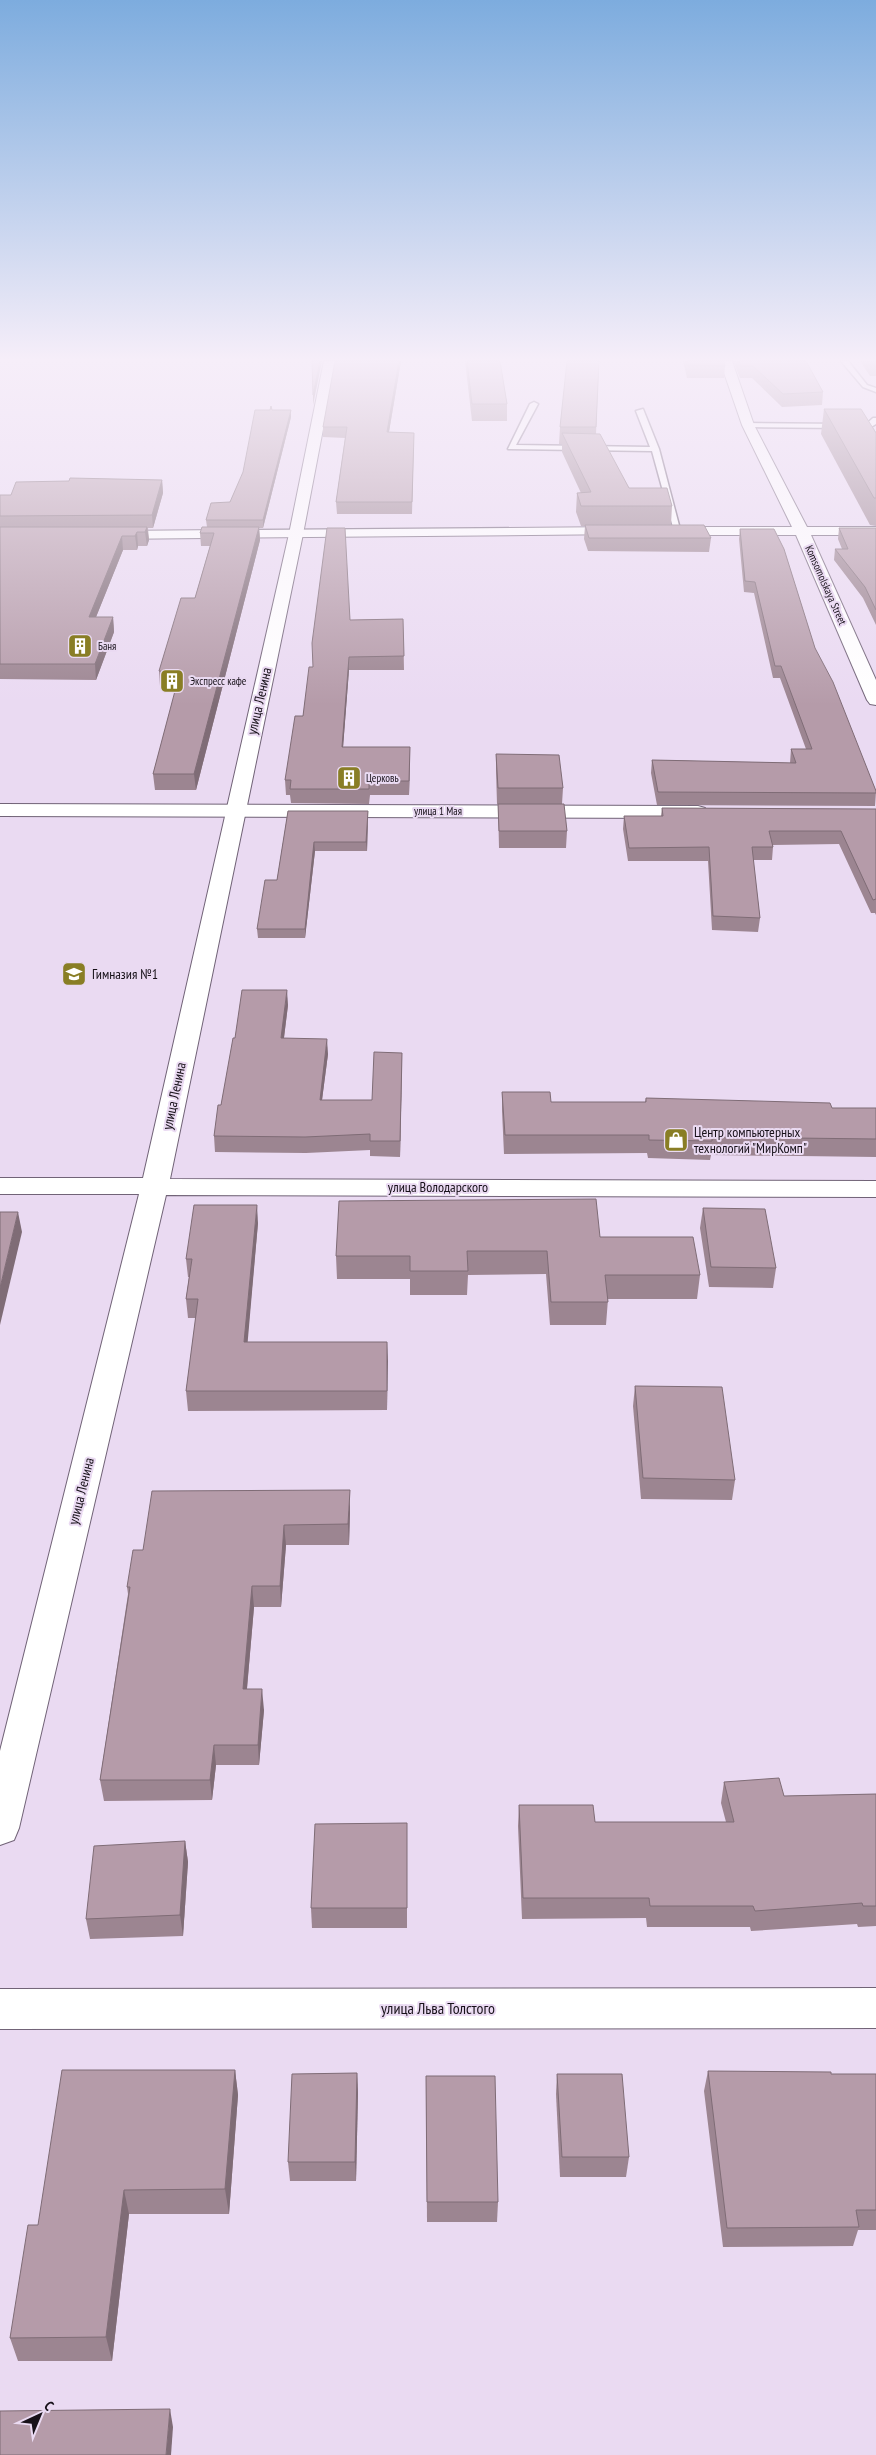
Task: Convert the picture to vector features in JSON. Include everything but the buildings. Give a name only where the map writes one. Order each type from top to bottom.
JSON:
[{"type":"street","name":"улица Ленина","points":[[0,1828],[155,1185],[307,476]]},
{"type":"street","name":"Komsomolskaya Street","points":[[774,476],[801,530],[876,700]]},
{"type":"street","points":[[99,535],[638,531]]},
{"type":"street","points":[[658,531],[876,531]]},
{"type":"street","name":"улица 1 Мая","points":[[0,810],[235,809],[718,813]]},
{"type":"street","name":"улица Володарского","points":[[0,1186],[155,1185],[876,1189]]},
{"type":"street","name":"улица Льва Толстого","points":[[0,2009],[876,2008]]},
{"type":"lane","points":[[662,476],[678,531]]},
{"type":"place","name":"Баня","points":[[80,646]]},
{"type":"place","name":"Экспресс кафе","points":[[172,681]]},
{"type":"place","name":"Церковь","points":[[349,778]]},
{"type":"place","name":"Гимназия №1","points":[[74,974]]},
{"type":"place","name":"Центр компьютерных технологий \"МирКомп\"","points":[[676,1140]]}]
